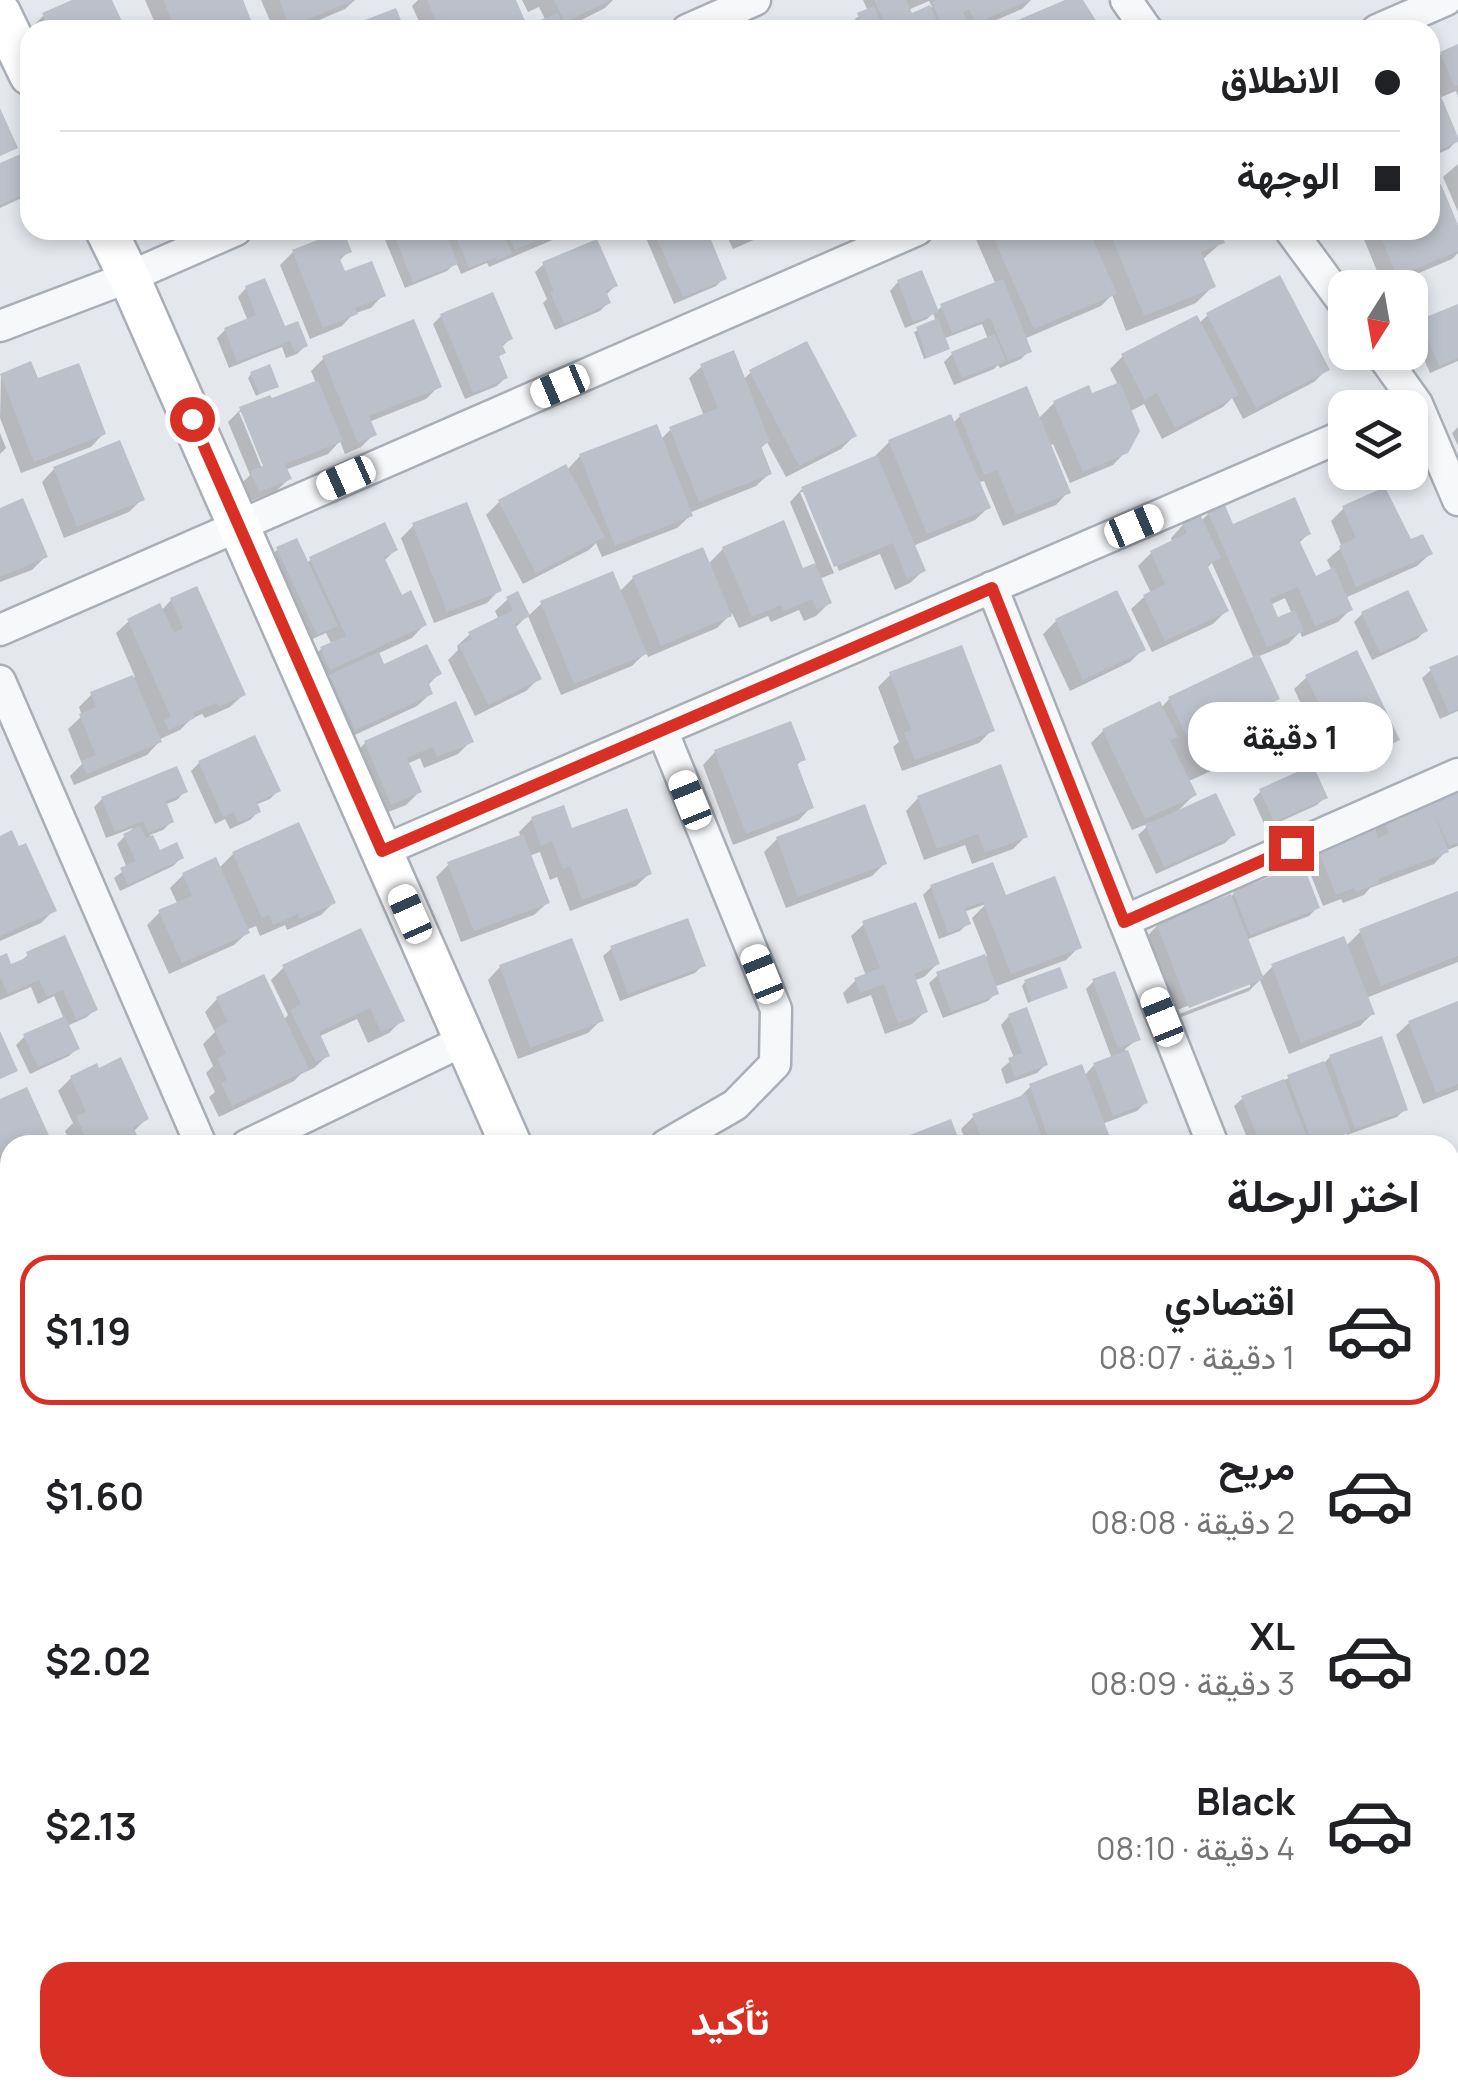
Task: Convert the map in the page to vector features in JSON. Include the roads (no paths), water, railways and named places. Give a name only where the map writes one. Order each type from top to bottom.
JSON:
[{"type":"street","points":[[710,20],[755,0]]},
{"type":"street","points":[[1400,20],[1446,0]]},
{"type":"street","points":[[0,14],[20,54]]},
{"type":"street","points":[[111,240],[508,1135]]},
{"type":"street","points":[[0,326],[130,277],[213,240]]},
{"type":"street","points":[[0,630],[894,240]]},
{"type":"street","points":[[1297,240],[1328,282]]},
{"type":"street","points":[[1428,437],[1458,500]]},
{"type":"street","points":[[382,851],[1328,442]]},
{"type":"street","points":[[992,588],[1208,1135]]},
{"type":"street","points":[[0,681],[197,1135]]},
{"type":"street","points":[[662,730],[776,1010],[775,1064],[735,1105],[683,1135]]},
{"type":"street","points":[[1124,922],[1458,774]]},
{"type":"street","points":[[268,1135],[465,1040]]}]
